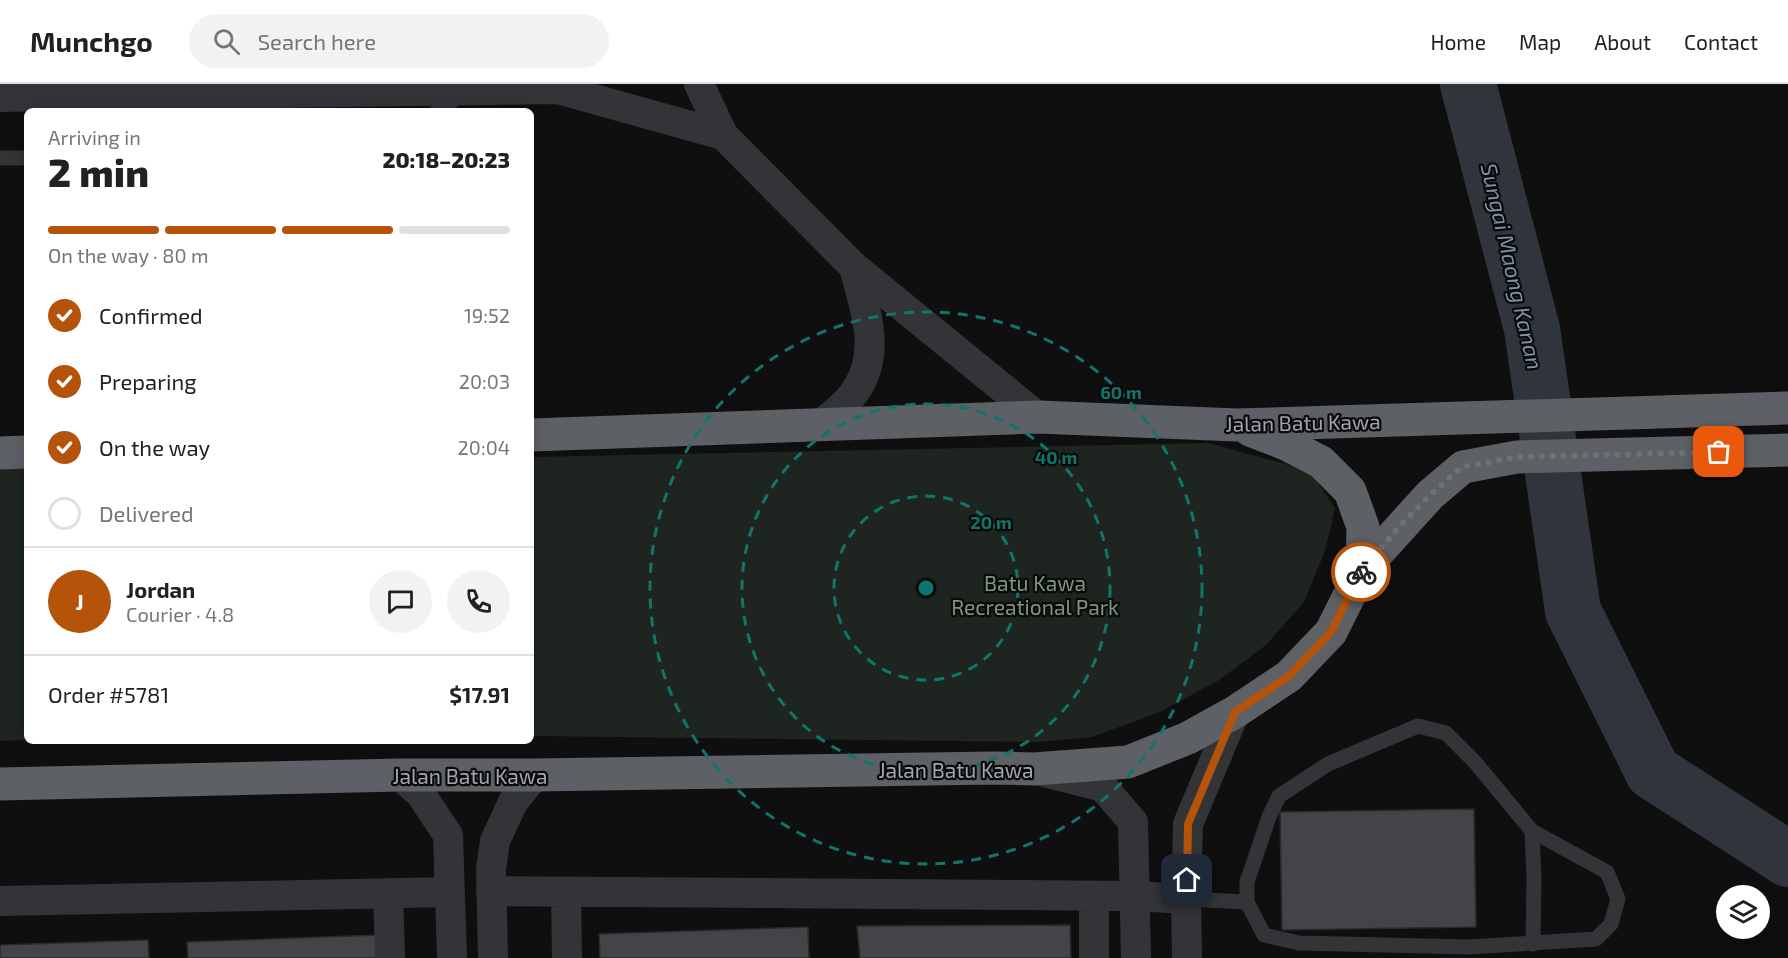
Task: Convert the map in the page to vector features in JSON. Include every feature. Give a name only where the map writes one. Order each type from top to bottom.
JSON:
[{"type":"highway","name":"Jalan Batu Kawa","points":[[534,435],[1038,417],[1237,425],[1788,408]]},
{"type":"highway","points":[[1237,425],[1286,444],[1321,462],[1350,491],[1363,527],[1362,570]]},
{"type":"highway","name":"Jalan Batu Kawa","points":[[0,784],[399,775],[1034,769],[1128,762],[1188,738],[1235,712],[1289,676],[1331,632],[1362,570],[1430,495],[1462,467],[1517,457],[1788,450]]},
{"type":"highway","points":[[0,453],[24,452]]},
{"type":"street","points":[[699,84],[723,135],[854,267],[1038,417]]},
{"type":"street","points":[[0,97],[467,91],[563,87],[723,135]]},
{"type":"street","points":[[820,426],[854,393],[868,365],[871,332],[854,267]]},
{"type":"street","points":[[1187,958],[1188,824],[1235,712]]},
{"type":"street","points":[[1034,769],[1103,787],[1133,822],[1136,958]]},
{"type":"street","points":[[399,775],[420,793],[448,835],[452,958]]},
{"type":"street","points":[[493,958],[490,869],[495,841],[513,801],[535,775]]},
{"type":"street","points":[[491,891],[1135,896],[1186,899]]},
{"type":"street","points":[[0,901],[450,892]]},
{"type":"street","points":[[566,892],[567,958]]},
{"type":"street","points":[[388,893],[390,958]]},
{"type":"street","points":[[1094,896],[1094,958]]},
{"type":"lane","points":[[442,108],[467,91]]},
{"type":"lane","points":[[0,158],[24,158]]},
{"type":"lane","points":[[1418,726],[1446,733],[1474,761],[1532,831],[1607,872],[1618,899],[1611,924],[1596,939],[1469,947],[1299,943],[1264,935],[1247,902],[1247,882],[1269,817],[1280,796],[1328,764],[1418,726]]},
{"type":"lane","points":[[1532,831],[1533,944]]},
{"type":"lane","points":[[1186,899],[1247,902]]},
{"type":"green space","name":"Batu Kawa Recreational Park","points":[[1208,443],[1310,471],[1335,508],[1325,551],[1304,602],[1266,645],[1219,680],[1160,712],[1092,737],[1037,742],[534,736],[534,457]]},
{"type":"green space","points":[[24,468],[24,740],[0,741],[0,469]]},
{"type":"building","points":[[1474,809],[1476,927],[1282,930],[1280,812]]},
{"type":"building","points":[[1070,925],[1071,958],[860,958],[857,926]]},
{"type":"building","points":[[808,927],[809,958],[600,958],[599,934]]},
{"type":"building","points":[[379,935],[380,958],[188,958],[187,942]]},
{"type":"building","points":[[148,940],[149,958],[0,958],[0,945]]},
{"type":"waterway","name":"Sungai Maong Kanan","points":[[1468,84],[1532,329],[1573,611],[1653,772],[1788,859]]},
{"type":"way so far","points":[[1361,572],[1398,528],[1430,495],[1462,467],[1517,457],[1719,452]]},
{"type":"route","points":[[1187,880],[1188,824],[1235,712],[1289,676],[1331,632],[1361,572]]}]
